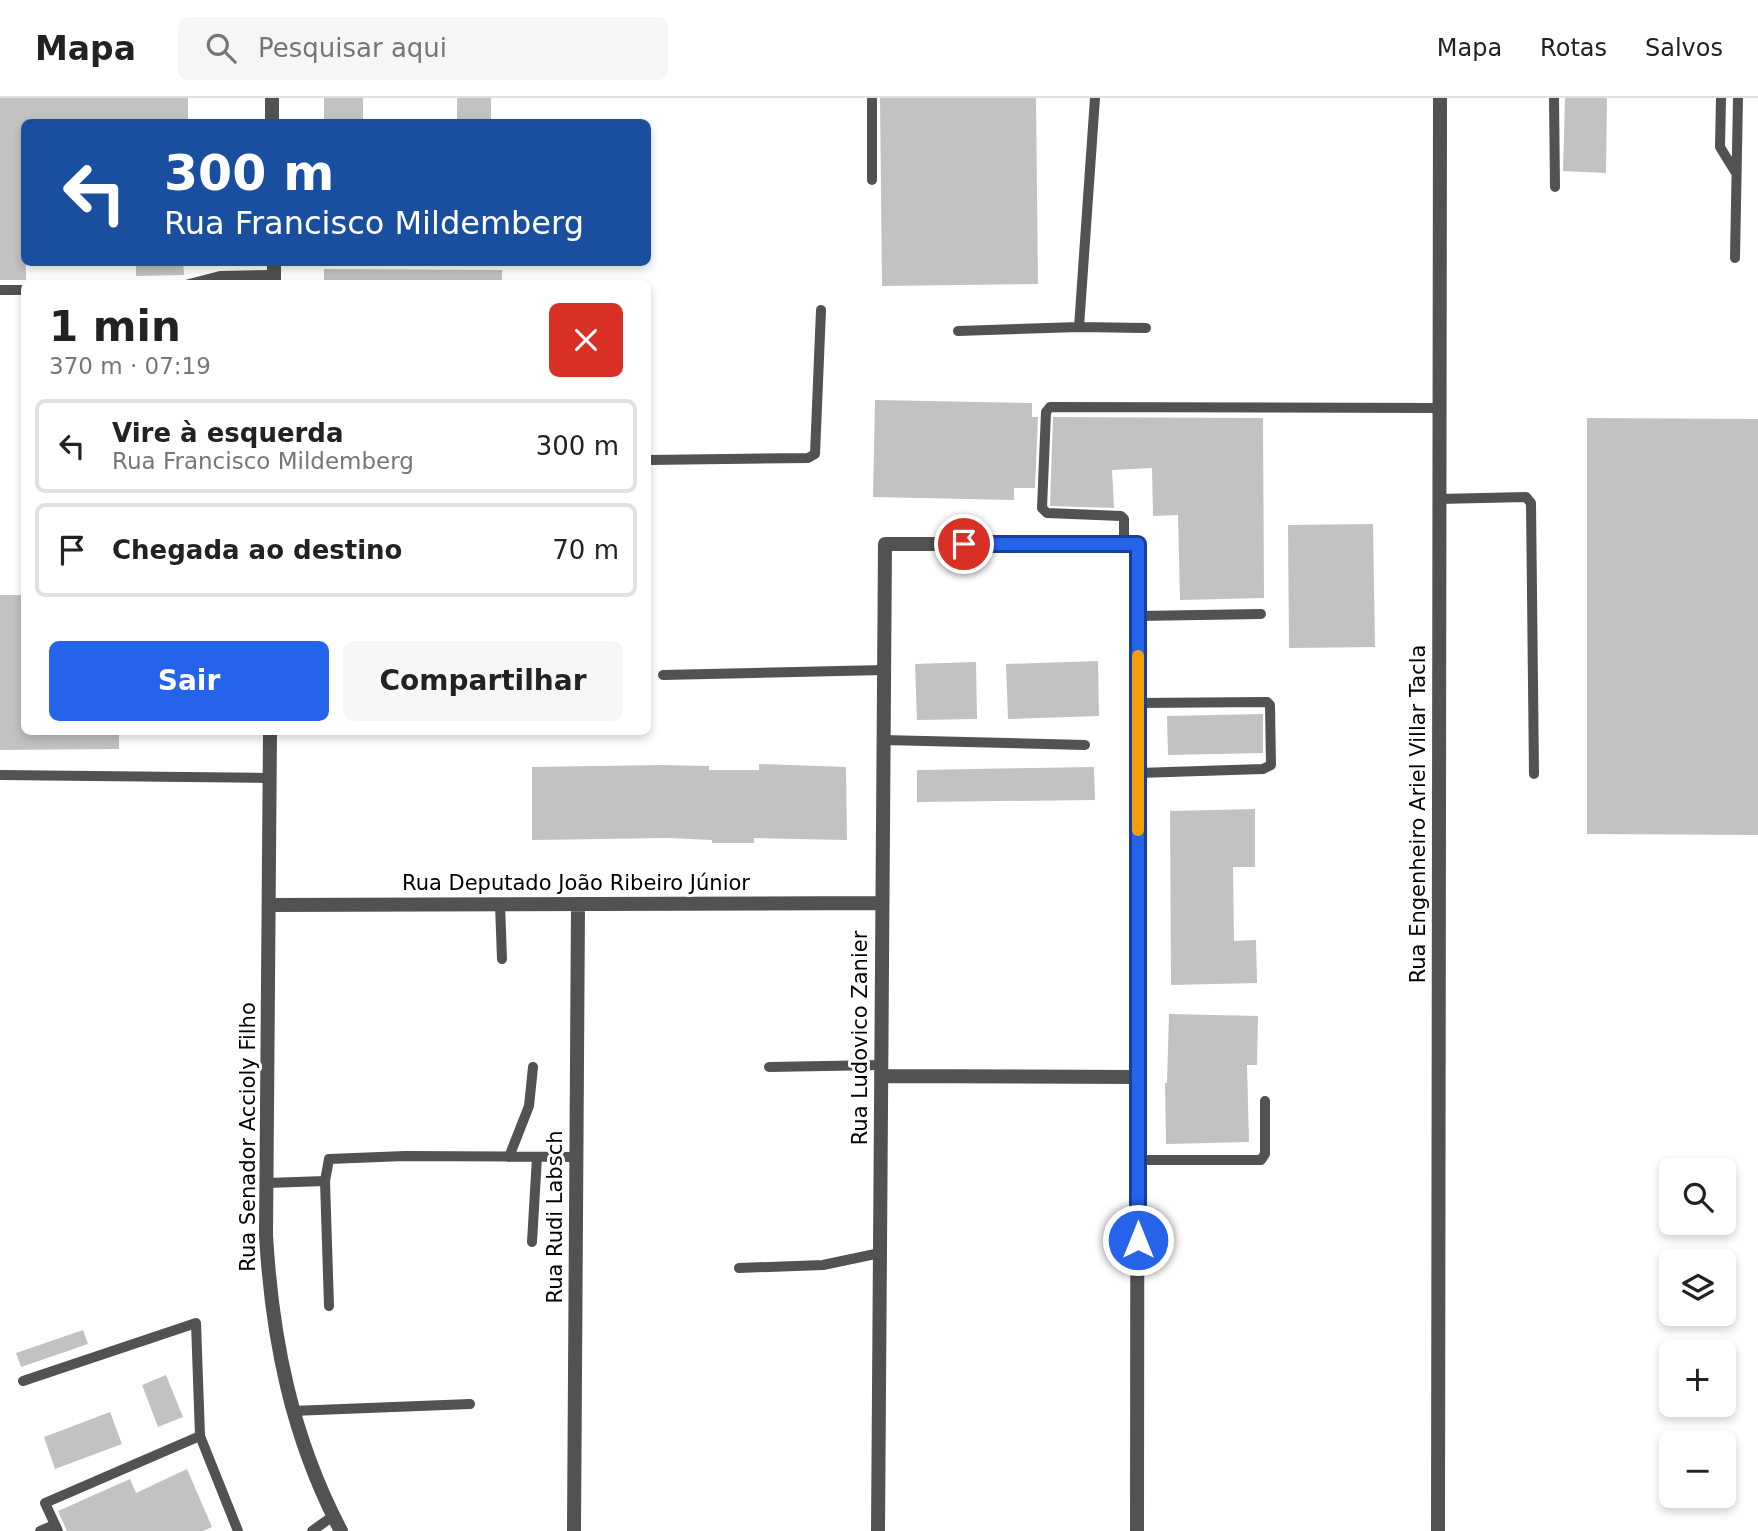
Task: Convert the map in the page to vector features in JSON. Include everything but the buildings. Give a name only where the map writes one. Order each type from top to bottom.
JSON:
[{"type":"street","points":[[272,98],[272,119]]},
{"type":"street","name":"Rua Engenheiro Ariel Villar Tacla","points":[[1437,1531],[1440,98]]},
{"type":"street","name":"Rua Ludovico Zanier","points":[[878,1531],[885,544],[1131,544]]},
{"type":"street","points":[[1131,544],[1138,616],[1137,1531]]},
{"type":"street","name":"Rua Senador Accioly Filho","points":[[270,735],[267,1183],[269,1280],[282,1374],[292,1411],[315,1477],[341,1531]]},
{"type":"street","name":"Rua Deputado João Ribeiro Júnior","points":[[269,905],[882,903]]},
{"type":"street","name":"Rua Rudi Labsch","points":[[575,1531],[578,904]]},
{"type":"street","points":[[881,1071],[1138,1077]]},
{"type":"lane","points":[[872,98],[872,180]]},
{"type":"lane","points":[[1079,327],[1095,98]]},
{"type":"lane","points":[[1554,98],[1555,187]]},
{"type":"lane","points":[[1721,98],[1720,147],[1736,174]]},
{"type":"lane","points":[[1735,258],[1738,98]]},
{"type":"lane","points":[[204,280],[220,276],[274,274]]},
{"type":"lane","points":[[0,289],[21,290]]},
{"type":"lane","points":[[651,460],[808,458],[815,454],[821,310]]},
{"type":"lane","points":[[958,331],[1146,328]]},
{"type":"lane","points":[[1131,544],[1121,516],[1047,513],[1042,508],[1046,412],[1050,407],[1439,408]]},
{"type":"lane","points":[[1439,499],[1525,498],[1531,503],[1534,774]]},
{"type":"lane","points":[[1138,616],[1261,614]]},
{"type":"lane","points":[[663,675],[884,670]]},
{"type":"lane","points":[[1138,703],[1267,702],[1270,705],[1271,765],[1263,769],[1138,773]]},
{"type":"lane","points":[[883,740],[1085,745]]},
{"type":"lane","points":[[0,775],[270,778]]},
{"type":"lane","points":[[500,904],[502,959]]},
{"type":"lane","points":[[509,1157],[529,1106],[533,1067]]},
{"type":"lane","points":[[769,1067],[881,1071]]},
{"type":"lane","points":[[1138,1160],[1261,1160],[1265,1154],[1265,1101]]},
{"type":"lane","points":[[329,1306],[325,1181],[329,1159],[405,1156],[577,1157]]},
{"type":"lane","points":[[532,1242],[537,1157]]},
{"type":"lane","points":[[267,1183],[325,1181]]},
{"type":"lane","points":[[739,1268],[823,1265],[880,1253]]},
{"type":"lane","points":[[23,1381],[195,1323],[200,1436],[238,1531]]},
{"type":"lane","points":[[292,1411],[470,1404]]},
{"type":"lane","points":[[40,1531],[56,1528],[45,1503],[200,1436]]},
{"type":"lane","points":[[312,1531],[333,1516]]},
{"type":"slow traffic","points":[[1138,656],[1138,830]]},
{"type":"route","points":[[964,544],[1138,544],[1138,1240]]}]
